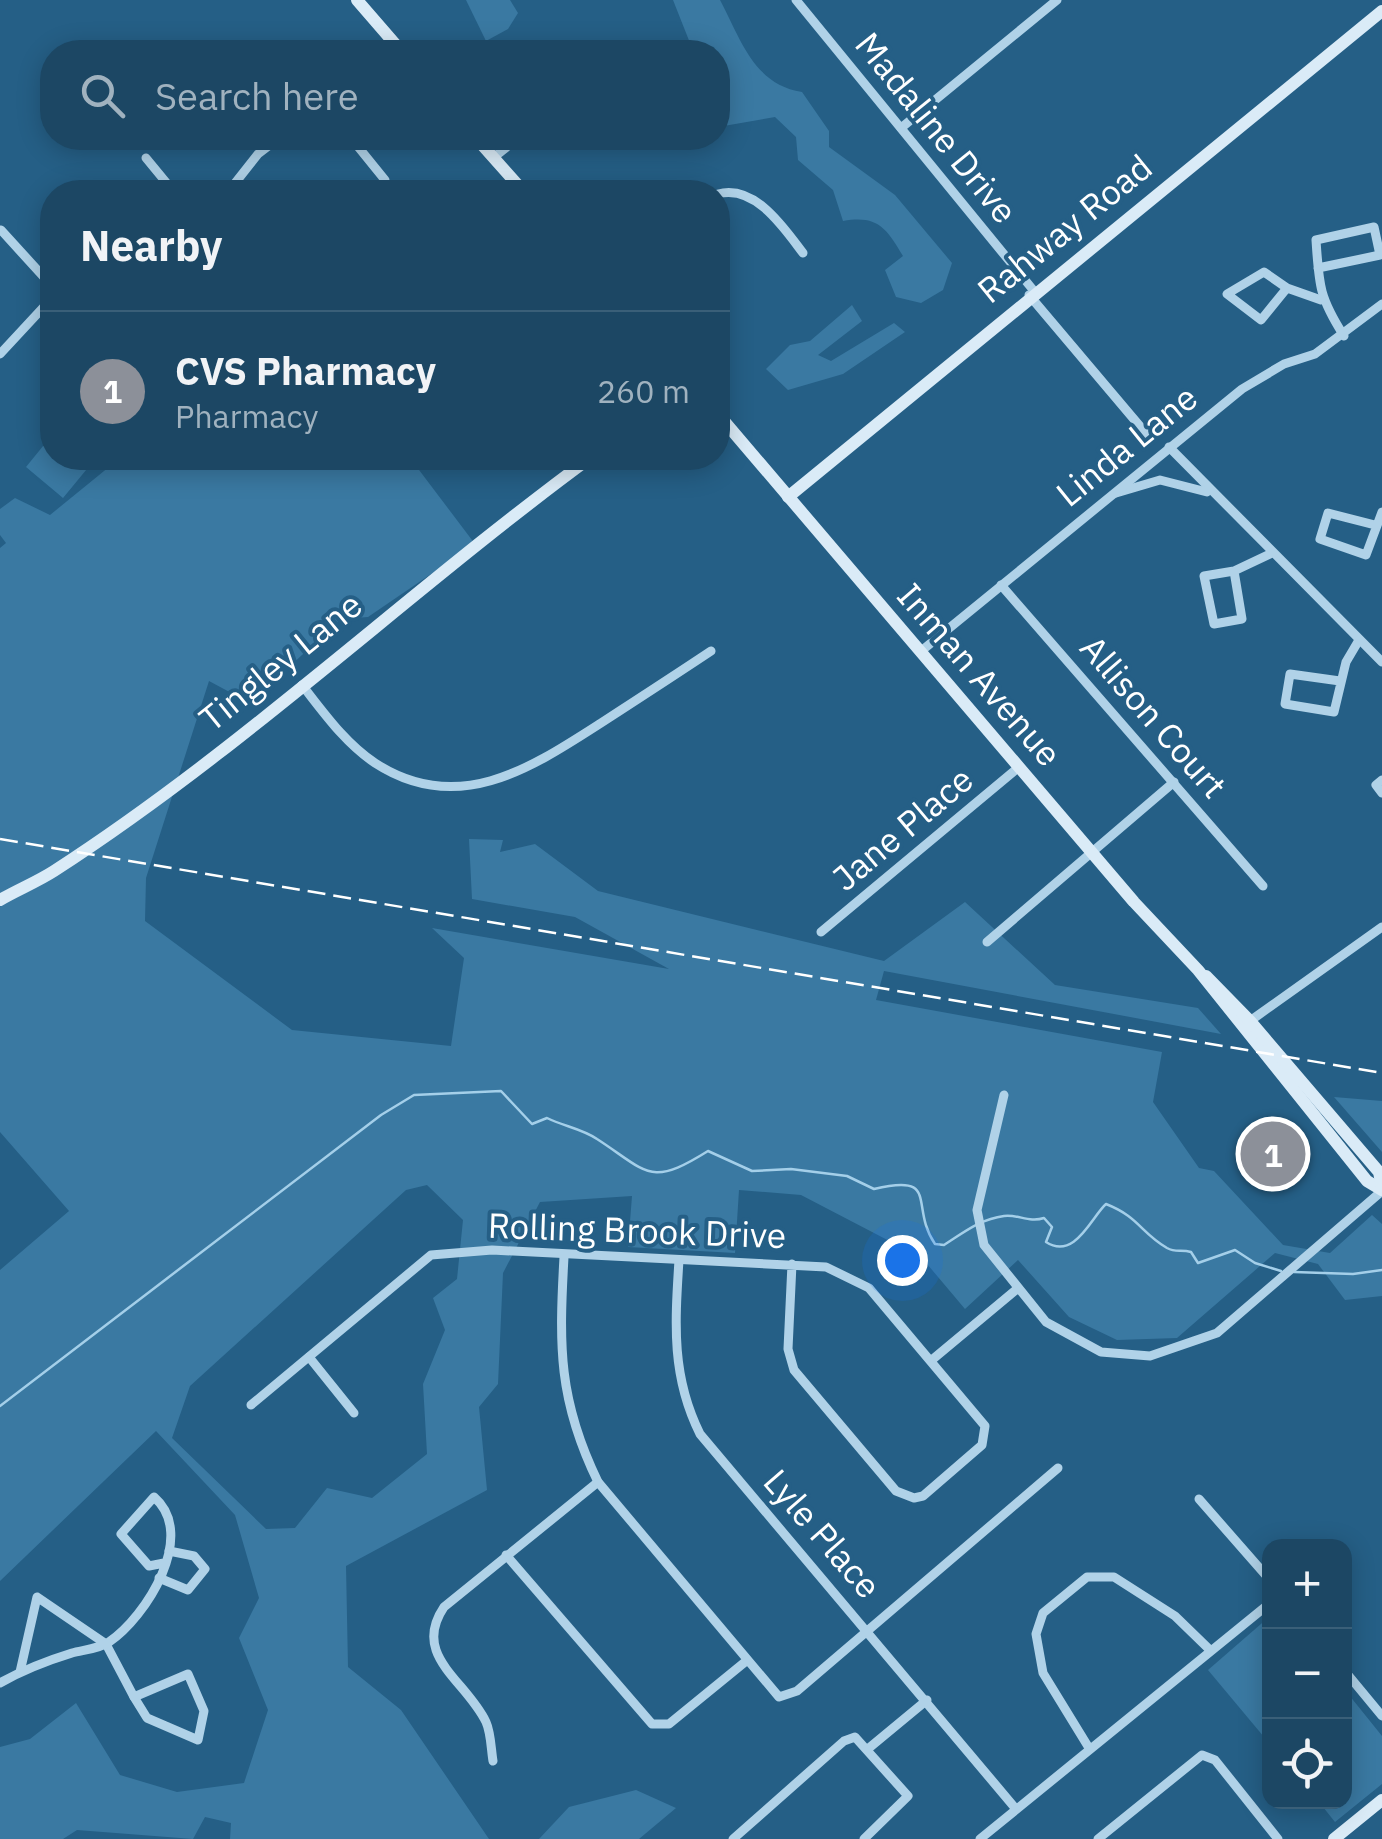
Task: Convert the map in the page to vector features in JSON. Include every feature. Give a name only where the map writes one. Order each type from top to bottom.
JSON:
[{"type":"street","points":[[378,0],[361,5],[387,40]]},
{"type":"street","name":"Madaline Drive","points":[[796,0],[1149,437]]},
{"type":"street","points":[[901,128],[1057,0]]},
{"type":"street","name":"Rahway Road","points":[[788,497],[1031,293],[1382,11]]},
{"type":"street","points":[[237,180],[263,150]]},
{"type":"street","points":[[360,150],[385,180]]},
{"type":"street","points":[[487,150],[513,180]]},
{"type":"street","points":[[494,158],[504,150]]},
{"type":"street","points":[[146,158],[164,180]]},
{"type":"street","points":[[730,193],[758,204],[804,253]]},
{"type":"street","points":[[1318,268],[1380,256],[1374,227],[1316,240],[1318,268],[1321,300],[1344,336]]},
{"type":"street","points":[[1,230],[40,273]]},
{"type":"street","points":[[1287,288],[1261,320],[1227,294],[1264,272],[1287,288],[1321,300]]},
{"type":"street","name":"Linda Lane","points":[[920,652],[1168,447],[1268,372],[1315,354],[1382,304]]},
{"type":"street","points":[[0,354],[40,311]]},
{"type":"street","name":"Inman Avenue","points":[[730,428],[1091,852],[1250,1021],[1379,1172],[1382,1189]]},
{"type":"street","points":[[1168,447],[1382,662]]},
{"type":"street","name":"Tingley Lane","points":[[0,900],[52,873],[302,684],[490,531],[574,470]]},
{"type":"street","points":[[1109,496],[1144,483],[1178,482],[1205,490],[1234,516]]},
{"type":"street","points":[[1375,524],[1328,513],[1320,539],[1366,555],[1382,512]]},
{"type":"street","points":[[1234,571],[1242,619],[1214,624],[1204,576],[1234,571],[1272,553]]},
{"type":"street","name":"Allison Court","points":[[1000,585],[1263,886]]},
{"type":"street","points":[[1340,681],[1290,674],[1285,704],[1334,712],[1340,681],[1360,640]]},
{"type":"street","points":[[302,684],[338,731],[375,763],[418,782],[477,785],[531,768],[712,651]]},
{"type":"street","name":"Jane Place","points":[[822,932],[1019,768]]},
{"type":"street","points":[[1382,780],[1376,786],[1382,793]]},
{"type":"street","points":[[987,942],[1174,782]]},
{"type":"street","points":[[1250,1021],[1382,927]]},
{"type":"street","name":"Inman Avenue","points":[[1198,970],[1367,1181],[1382,1189]]},
{"type":"street","points":[[1004,1096],[976,1218],[979,1231],[990,1257],[1046,1322],[1070,1339],[1101,1352],[1150,1356],[1172,1352],[1217,1334],[1382,1189]]},
{"type":"street","name":"Rolling Brook Drive","points":[[251,1405],[431,1255],[492,1250],[564,1257],[792,1264],[826,1267],[870,1288],[986,1426],[982,1445],[923,1496],[914,1498],[896,1491],[790,1360],[792,1264]]},
{"type":"street","points":[[564,1257],[561,1373],[582,1449],[598,1482],[774,1694],[784,1698],[1058,1468]]},
{"type":"street","name":"Lyle Place","points":[[680,1260],[676,1364],[681,1394],[700,1434],[1016,1809]]},
{"type":"street","points":[[933,1359],[1017,1289]]},
{"type":"street","points":[[310,1357],[354,1414]]},
{"type":"street","points":[[493,1761],[486,1723],[434,1652],[431,1631],[444,1606],[598,1482]]},
{"type":"street","points":[[0,1683],[20,1672],[106,1644],[148,1601],[160,1578],[169,1551],[168,1513],[154,1497],[121,1534],[149,1566],[164,1563]]},
{"type":"street","points":[[1199,1499],[1262,1571]]},
{"type":"street","points":[[160,1578],[178,1590],[188,1590],[205,1568],[194,1556],[169,1551]]},
{"type":"street","points":[[506,1555],[652,1724],[669,1724],[745,1662]]},
{"type":"street","points":[[1089,1748],[1043,1673],[1036,1634],[1043,1613],[1087,1577],[1114,1577],[1176,1616],[1210,1650]]},
{"type":"street","points":[[20,1672],[37,1597],[106,1644],[134,1697],[147,1718],[198,1740],[204,1711],[191,1676],[134,1697]]},
{"type":"street","points":[[980,1839],[1262,1609]]},
{"type":"street","points":[[1352,1680],[1382,1716]]},
{"type":"street","points":[[869,1748],[926,1700]]},
{"type":"street","points":[[733,1839],[844,1741],[855,1737],[869,1748],[908,1796],[864,1839]]},
{"type":"street","points":[[1098,1839],[1202,1755],[1215,1760],[1278,1839]]},
{"type":"street","points":[[1334,1839],[1382,1800]]},
{"type":"shaded area","points":[[466,0],[510,0],[518,13],[508,29],[486,40]]},
{"type":"shaded area","points":[[673,0],[720,0],[760,70],[771,80],[802,92],[829,131],[829,147],[895,195],[952,263],[943,290],[921,303],[896,297],[885,270],[903,256],[891,238],[873,222],[843,221],[833,190],[798,160],[796,137],[775,117],[730,125],[730,40],[689,40]]},
{"type":"shaded area","points":[[852,305],[862,321],[818,355],[831,361],[894,323],[905,332],[843,374],[788,390],[766,369],[790,345],[810,341]]},
{"type":"shaded area","points":[[40,450],[40,470],[86,470],[63,498],[26,467]]},
{"type":"shaded area","points":[[105,470],[419,470],[475,544],[368,617],[341,619],[250,703],[209,681],[146,878],[145,921],[292,1030],[451,1046],[464,958],[432,928],[669,969],[575,917],[472,899],[469,839],[503,840],[500,852],[535,844],[598,891],[884,961],[965,902],[1055,985],[1198,1008],[1221,1034],[884,971],[876,1000],[1162,1052],[1153,1102],[1199,1168],[1214,1171],[1283,1245],[1330,1253],[1372,1215],[1382,1224],[1382,1296],[1345,1300],[1318,1264],[1275,1253],[1177,1338],[1117,1340],[1069,1317],[1018,1260],[965,1309],[922,1258],[801,1195],[739,1190],[735,1253],[628,1247],[632,1196],[540,1202],[503,1273],[498,1384],[479,1407],[487,1490],[346,1566],[348,1667],[401,1710],[489,1839],[230,1839],[231,1823],[205,1817],[193,1839],[77,1830],[63,1839],[0,1839],[0,1747],[30,1739],[76,1703],[120,1775],[177,1792],[244,1783],[268,1710],[239,1638],[259,1598],[235,1515],[156,1431],[0,1581],[0,1270],[69,1211],[0,1132],[0,548],[6,543],[0,535],[0,509],[15,498],[50,515]],"holes":[[[427,1185],[463,1220],[457,1279],[433,1298],[445,1330],[423,1384],[427,1454],[372,1498],[327,1488],[295,1528],[266,1529],[172,1438],[190,1386],[406,1190]]]},
{"type":"shaded area","points":[[1334,1097],[1382,1101],[1382,1152]]},
{"type":"shaded area","points":[[1262,1623],[1262,1735],[1208,1670]]},
{"type":"shaded area","points":[[1352,1699],[1382,1736],[1382,1784],[1352,1808]]},
{"type":"shaded area","points":[[636,1790],[676,1808],[639,1839],[539,1839],[569,1807]]},
{"type":"shaded area","points":[[1325,1809],[1351,1809],[1335,1822]]},
{"type":"waterway","points":[[0,1406],[381,1115],[414,1095],[501,1091],[532,1124],[547,1118],[579,1130],[649,1171],[673,1169],[708,1151],[752,1171],[791,1169],[847,1176],[874,1189],[908,1185],[920,1196],[935,1244],[944,1245],[979,1223],[1009,1216],[1044,1218],[1052,1227],[1046,1242],[1066,1246],[1082,1235],[1106,1204],[1126,1214],[1167,1248],[1191,1252],[1198,1263],[1235,1250],[1255,1263],[1281,1271]]},
{"type":"waterway","points":[[1294,1272],[1353,1274],[1382,1270]]},
{"type":"railway","points":[[0,839],[1382,1073]]},
{"type":"place","name":"CVS Pharmacy","points":[[1273,1154]]}]
